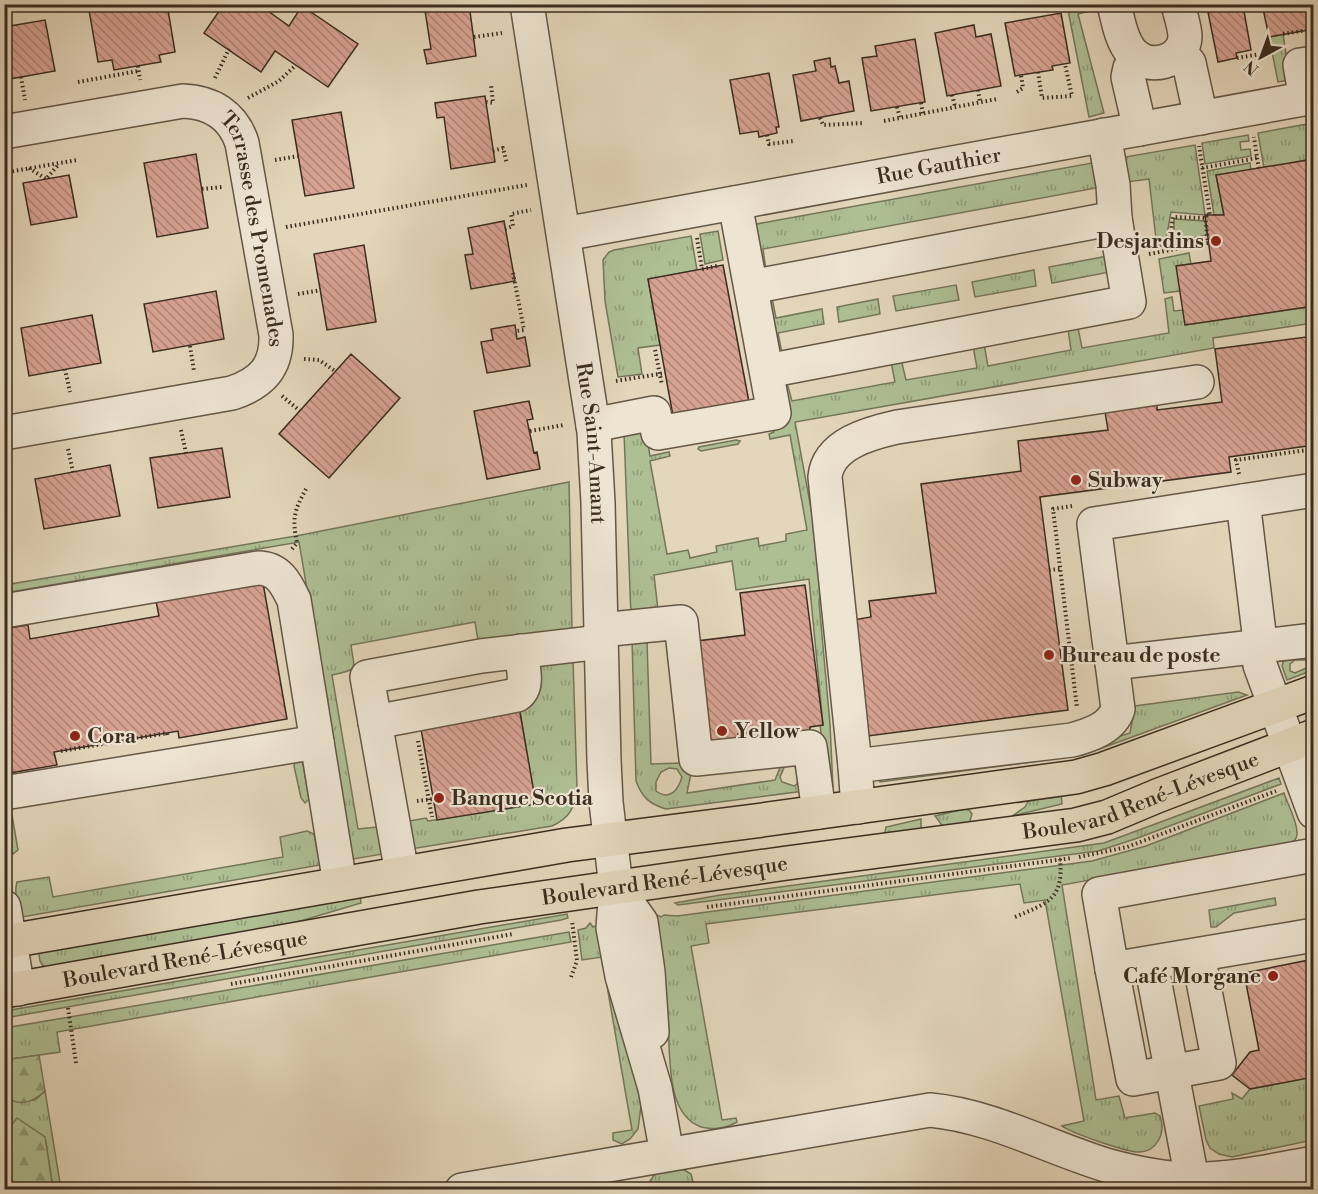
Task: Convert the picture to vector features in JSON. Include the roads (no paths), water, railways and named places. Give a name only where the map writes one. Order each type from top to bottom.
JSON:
[{"type":"main road","name":"Boulevard René-Lévesque","points":[[7,941],[610,839],[1089,774],[1314,692]]},
{"type":"main road","name":"Boulevard René-Lévesque","points":[[11,990],[479,907],[1076,825],[1107,817],[1301,740]]},
{"type":"street","name":"Rue Saint-Amant","points":[[528,4],[564,234],[581,425],[598,503],[604,760],[616,887]]},
{"type":"street","points":[[1114,4],[1124,40],[1132,53],[1143,62],[1152,64],[1173,58],[1179,52],[1185,38],[1178,4]]},
{"type":"street","points":[[1179,52],[1189,63],[1199,129]]},
{"type":"street","points":[[1137,57],[1130,68],[1128,77],[1140,129]]},
{"type":"street","points":[[1310,98],[1300,65],[1314,63]]},
{"type":"street","name":"Rue Gauthier","points":[[564,234],[1140,129],[1199,129],[1310,98]]},
{"type":"street","name":"Terrasse des Promenades","points":[[4,132],[183,101],[203,103],[221,112],[234,124],[242,143],[276,335],[274,357],[266,374],[246,389],[4,434]]},
{"type":"street","points":[[766,371],[1129,302],[1104,135]]},
{"type":"street","points":[[581,425],[654,413],[658,433],[774,413],[735,203]]},
{"type":"street","points":[[751,287],[1115,218]]},
{"type":"street","points":[[858,807],[825,477],[826,468],[836,454],[862,437],[897,427],[1197,382]]},
{"type":"street","points":[[855,765],[1072,740],[1091,734],[1112,720],[1118,709],[1094,524],[1314,490]]},
{"type":"street","points":[[1244,501],[1259,633],[1257,646],[1260,665],[1274,706],[1301,740],[1314,812]]},
{"type":"street","points":[[4,611],[258,568],[267,568],[275,572],[289,588],[294,600],[340,884]]},
{"type":"street","points":[[402,873],[367,677],[681,622],[696,759],[810,747],[819,812]]},
{"type":"street","points":[[1112,663],[1314,640]]},
{"type":"street","points":[[375,722],[517,695],[523,691],[525,684],[521,651]]},
{"type":"street","points":[[4,793],[317,742]]},
{"type":"street","points":[[1198,955],[1219,1063],[1133,1078],[1099,894],[1314,855]]},
{"type":"street","points":[[616,887],[641,922],[648,972],[655,1088],[667,1154]]},
{"type":"street","points":[[4,907],[11,990]]},
{"type":"street","points":[[1112,969],[1314,935]]},
{"type":"street","points":[[1151,963],[1192,1179]]},
{"type":"street","points":[[462,1190],[930,1110],[985,1121],[1109,1166],[1154,1175],[1192,1179],[1304,1173]]},
{"type":"place","name":"Desjardins","points":[[1216,241]]},
{"type":"place","name":"Subway","points":[[1076,480]]},
{"type":"place","name":"Bureau de poste","points":[[1049,655]]},
{"type":"place","name":"Yellow","points":[[722,731]]},
{"type":"place","name":"Cora","points":[[75,736]]},
{"type":"place","name":"Banque Scotia","points":[[439,798]]},
{"type":"place","name":"Café Morgane","points":[[1273,976]]}]
